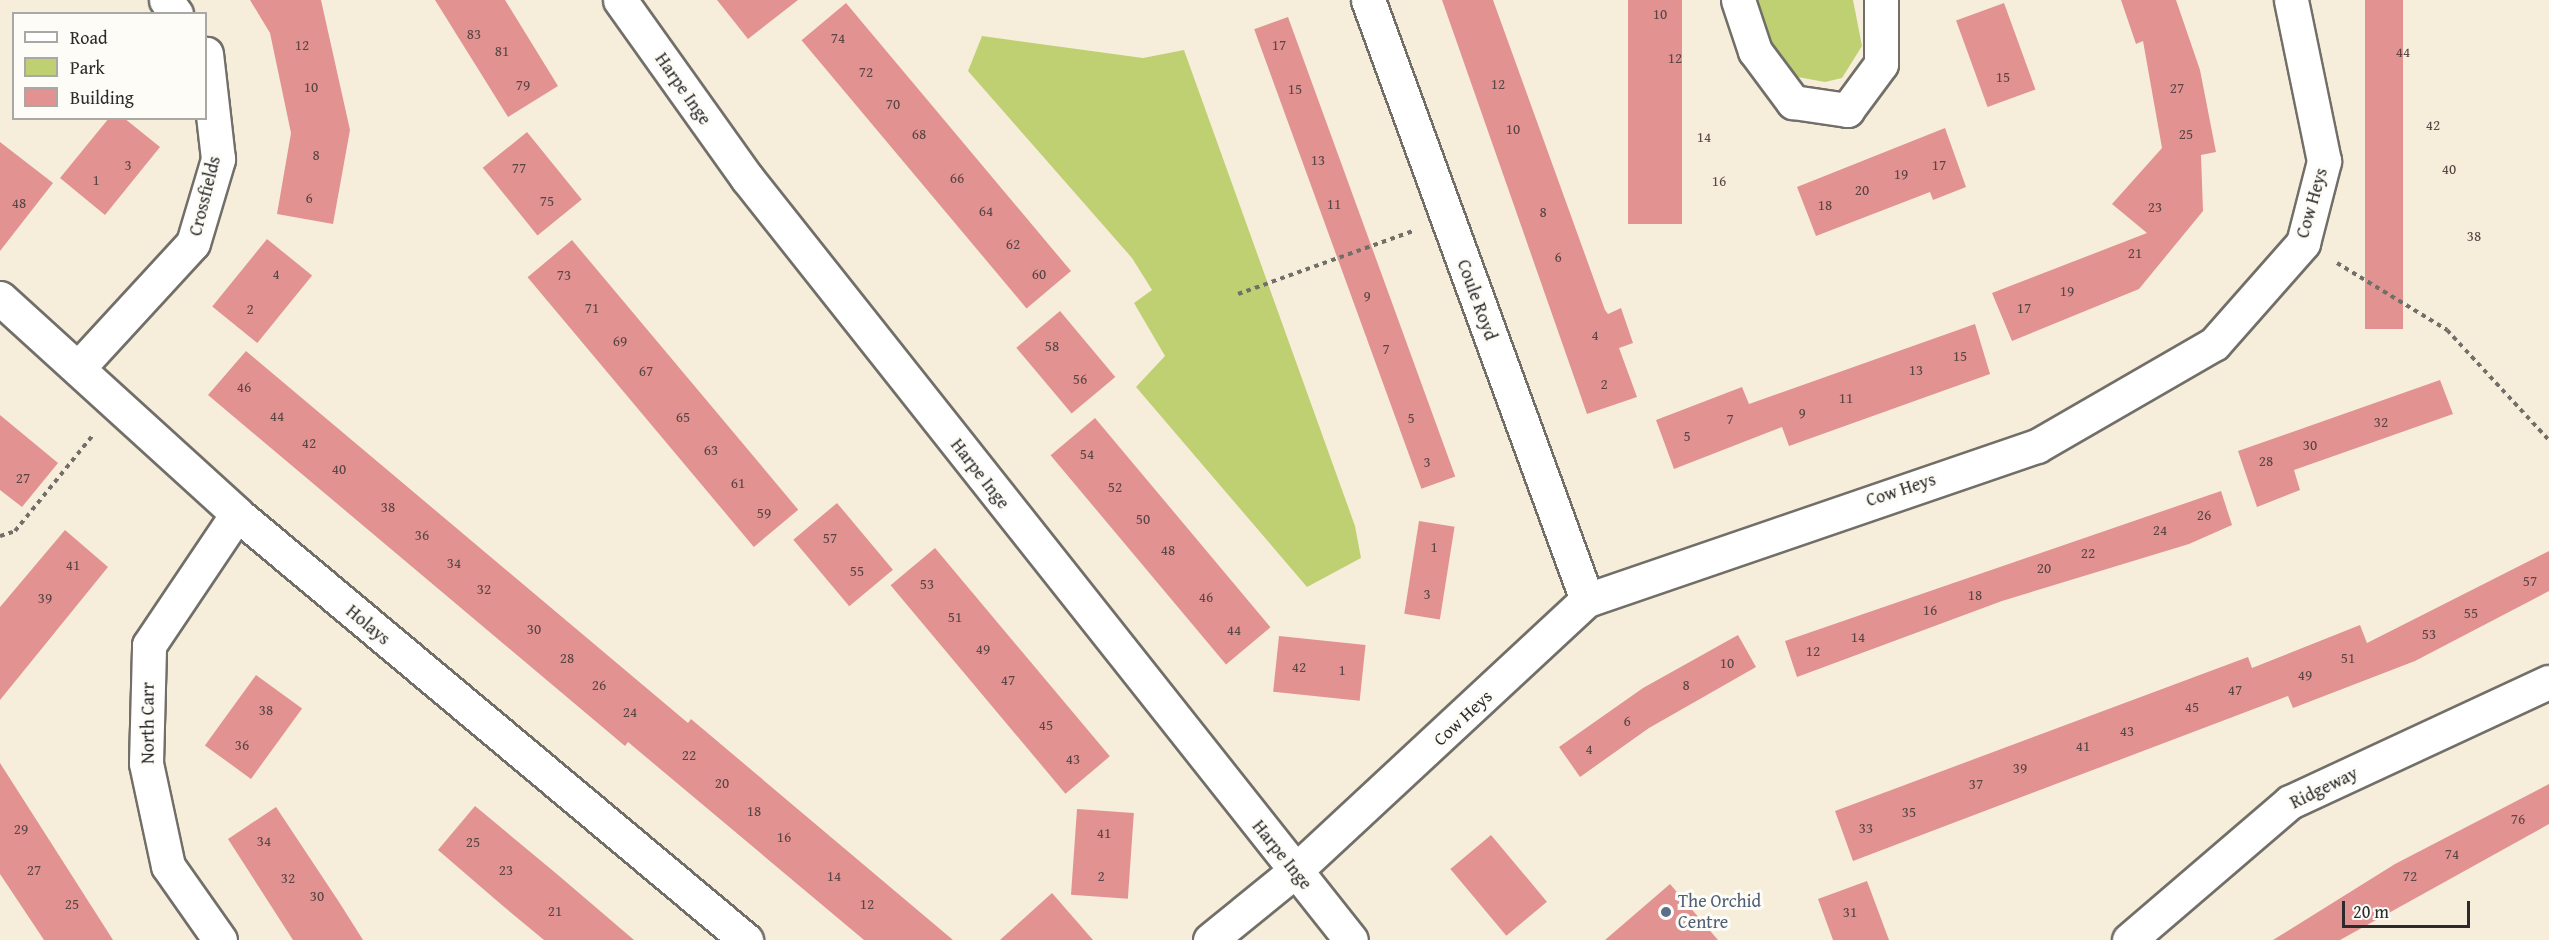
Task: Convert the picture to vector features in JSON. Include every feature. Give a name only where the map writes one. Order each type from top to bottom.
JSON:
[{"type":"street","name":"Harpe Inge","points":[[620,0],[747,178],[1351,940]]},
{"type":"street","name":"Coule Royd","points":[[1368,0],[1587,600]]},
{"type":"street","points":[[1738,0],[1755,51],[1793,102],[1847,110],[1881,64],[1881,0]]},
{"type":"street","name":"Cow Heys","points":[[1295,871],[1587,600],[2037,446],[2214,344],[2302,243],[2324,161],[2291,0]]},
{"type":"street","name":"Crossfields","points":[[79,367],[193,243],[218,159],[207,63]]},
{"type":"street","name":"Holays","points":[[0,298],[79,367],[237,514],[746,940]]},
{"type":"street","name":"North Carr","points":[[220,940],[168,866],[146,763],[149,645],[237,514]]},
{"type":"street","name":"Ridgeway","points":[[2129,940],[2290,802],[2549,682]]},
{"type":"street","points":[[1210,940],[1295,871]]},
{"type":"path","points":[[1238,294],[1448,219]]},
{"type":"path","points":[[2302,243],[2447,330],[2549,440]]},
{"type":"path","points":[[0,536],[15,531],[118,404]]},
{"type":"green space","points":[[1757,0],[1853,0],[1862,46],[1842,78],[1825,82],[1792,76],[1774,51]]},
{"type":"green space","points":[[982,36],[1143,58],[1184,50],[1355,526],[1361,558],[1307,587],[1136,387],[1165,356],[1134,303],[1152,290],[1132,258],[968,71]]},
{"type":"building","points":[[250,0],[321,0],[350,130],[333,224],[277,214],[291,133],[270,33]]},
{"type":"building","points":[[435,0],[505,0],[558,86],[508,117]]},
{"type":"building","points":[[717,0],[798,0],[748,39]]},
{"type":"building","points":[[1442,0],[1493,0],[1605,310],[1608,314],[1621,308],[1633,343],[1619,348],[1637,397],[1587,414]]},
{"type":"building","points":[[1628,0],[1682,0],[1682,224],[1628,224]]},
{"type":"building","points":[[2121,0],[2176,0],[2200,70],[2216,152],[2201,155],[2203,211],[2139,289],[2012,341],[1992,293],[2147,233],[2112,204],[2162,148],[2143,41],[2136,44]]},
{"type":"building","points":[[2365,0],[2403,0],[2403,329],[2365,329]]},
{"type":"building","points":[[846,3],[1071,271],[1027,308],[802,40]]},
{"type":"building","points":[[2004,3],[2035,89],[1988,107],[1956,20]]},
{"type":"building","points":[[1288,17],[1455,477],[1421,489],[1254,29]]},
{"type":"building","points":[[107,120],[126,120],[160,147],[105,215],[60,178]]},
{"type":"building","points":[[1945,128],[1966,187],[1933,200],[1930,192],[1816,236],[1797,187]]},
{"type":"building","points":[[527,132],[582,200],[537,235],[483,168]]},
{"type":"building","points":[[0,142],[53,183],[0,251]]},
{"type":"building","points":[[267,239],[312,276],[257,343],[212,307]]},
{"type":"building","points":[[572,240],[798,510],[754,547],[528,277]]},
{"type":"building","points":[[1060,311],[1115,377],[1072,414],[1016,348]]},
{"type":"building","points":[[1975,324],[1990,374],[1789,446],[1782,427],[1674,469],[1656,420],[1742,387],[1749,404]]},
{"type":"building","points":[[246,351],[688,723],[691,719],[953,940],[864,940],[628,742],[625,746],[208,395]]},
{"type":"building","points":[[2440,380],[2453,414],[2294,470],[2300,490],[2257,507],[2238,451]]},
{"type":"building","points":[[0,415],[58,463],[22,507],[0,490]]},
{"type":"building","points":[[1095,418],[1270,627],[1226,664],[1051,455]]},
{"type":"building","points":[[2221,491],[2232,525],[2189,544],[2002,601],[1797,677],[1785,641]]},
{"type":"building","points":[[837,503],[893,570],[849,606],[793,540]]},
{"type":"building","points":[[1419,521],[1455,527],[1440,619],[1404,614]]},
{"type":"building","points":[[65,530],[108,567],[0,700],[0,607]]},
{"type":"building","points":[[935,548],[1110,756],[1065,794],[891,585]]},
{"type":"building","points":[[2549,551],[2549,591],[2415,661],[2293,708],[2288,696],[1853,861],[1835,811],[2248,657],[2252,668],[2360,625],[2367,643]]},
{"type":"building","points":[[1738,635],[1756,667],[1649,728],[1580,777],[1559,747],[1643,688]]},
{"type":"building","points":[[1279,636],[1366,645],[1360,701],[1273,692]]},
{"type":"building","points":[[256,675],[302,709],[251,779],[205,745]]},
{"type":"building","points":[[0,763],[113,940],[44,940],[0,874]]},
{"type":"building","points":[[2549,784],[2549,824],[2340,940],[2273,940],[2395,864]]},
{"type":"building","points":[[475,806],[634,940],[544,940],[503,906],[438,850]]},
{"type":"building","points":[[276,807],[363,940],[293,940],[228,839]]},
{"type":"building","points":[[1077,809],[1134,813],[1128,899],[1071,895]]},
{"type":"building","points":[[1491,835],[1547,902],[1506,936],[1450,869]]},
{"type":"building","points":[[1867,881],[1889,940],[1833,940],[1818,899]]},
{"type":"building","name":"The Orchid Centre","points":[[1670,884],[1718,940],[1605,940]]},
{"type":"building","points":[[1052,893],[1093,940],[1000,940]]},
{"type":"place","name":"The Orchid Centre","points":[[1666,912]]}]
